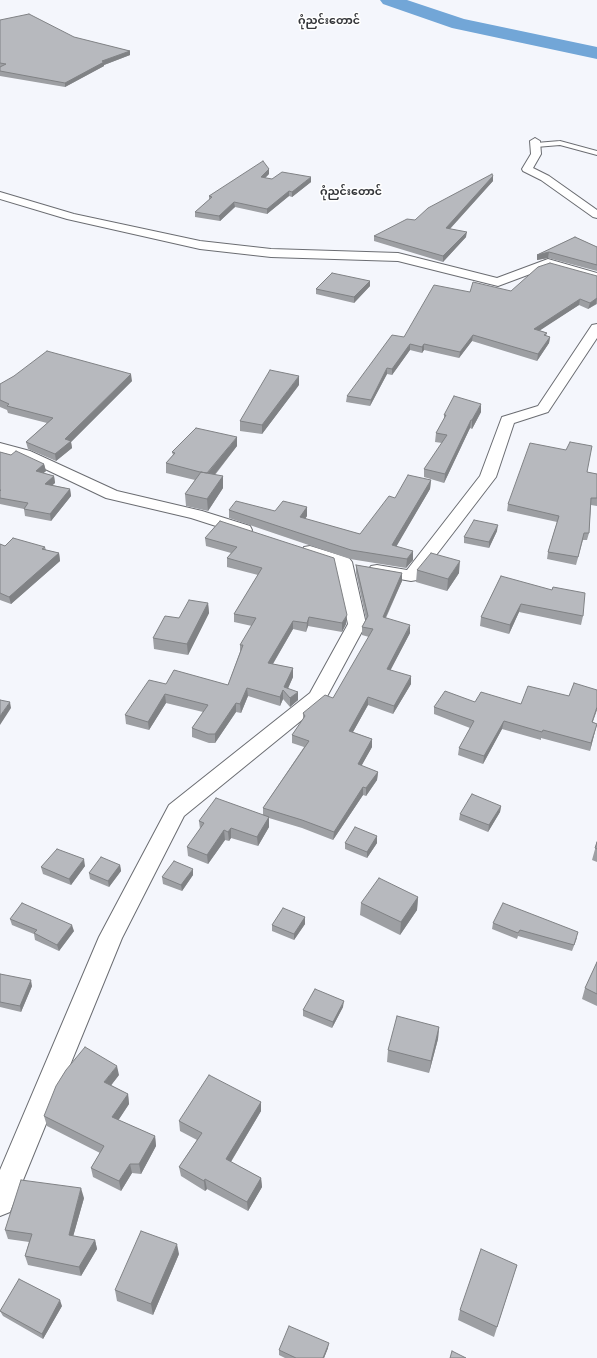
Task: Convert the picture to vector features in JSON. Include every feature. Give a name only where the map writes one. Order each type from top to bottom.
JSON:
[{"type":"street","points":[[536,143],[536,154],[527,169],[545,178],[597,215]]},
{"type":"street","points":[[0,195],[71,217],[200,245],[270,254],[398,257],[498,282],[548,263],[597,277]]},
{"type":"street","points":[[292,545],[343,562],[344,564],[411,576],[488,477],[507,420],[543,409],[597,328]]},
{"type":"street","points":[[0,448],[25,454],[112,495],[196,514],[262,536]]},
{"type":"street","points":[[0,1202],[111,937],[176,811],[317,697],[357,624],[344,564]]},
{"type":"lane","points":[[536,143],[560,143],[597,153]]},
{"type":"building","points":[[29,14],[74,37],[130,51],[102,61],[104,62],[65,83],[0,71],[0,67],[6,64],[0,63],[0,20]]},
{"type":"building","points":[[263,161],[269,169],[261,177],[272,179],[282,172],[311,177],[292,192],[289,191],[267,209],[234,202],[219,216],[195,212],[212,197],[209,196]]},
{"type":"building","points":[[492,174],[493,176],[446,228],[467,232],[443,256],[374,236],[407,219],[415,220],[428,208]]},
{"type":"building","points":[[575,237],[597,247],[597,265],[549,252],[537,255]]},
{"type":"building","points":[[550,263],[597,276],[597,298],[590,303],[580,299],[534,329],[547,333],[544,335],[550,337],[538,354],[473,335],[460,352],[424,344],[422,347],[410,344],[392,369],[387,368],[371,400],[347,396],[392,335],[404,337],[434,285],[470,292],[473,282],[511,291],[538,267]]},
{"type":"building","points":[[332,273],[370,281],[354,297],[316,289]]},
{"type":"building","points":[[47,351],[131,374],[65,439],[71,441],[55,454],[26,442],[53,418],[7,406],[9,404],[0,400],[0,384],[14,376]]},
{"type":"building","points":[[270,370],[299,376],[262,425],[240,421]]},
{"type":"building","points":[[454,396],[481,404],[471,420],[445,474],[424,469],[447,435],[436,433]]},
{"type":"building","points":[[196,428],[237,437],[207,473],[166,463],[175,453],[172,452]]},
{"type":"building","points":[[570,442],[592,446],[587,472],[597,474],[597,498],[591,498],[589,533],[584,533],[578,557],[548,552],[559,516],[508,504],[530,443],[566,450]]},
{"type":"building","points":[[16,451],[44,464],[36,471],[54,476],[45,484],[70,489],[50,514],[24,509],[28,503],[0,498],[0,452],[11,455]]},
{"type":"building","points":[[201,472],[223,476],[207,499],[185,494]]},
{"type":"building","points":[[408,475],[431,480],[392,545],[413,551],[407,559],[351,550],[229,510],[236,501],[275,511],[283,501],[307,507],[300,517],[360,534],[389,496],[395,498]]},
{"type":"building","points":[[474,520],[498,525],[489,542],[464,537]]},
{"type":"building","points":[[220,521],[334,558],[347,615],[342,623],[309,617],[307,623],[293,621],[268,663],[293,668],[284,687],[298,692],[290,698],[283,690],[280,697],[247,688],[240,704],[236,703],[215,734],[208,734],[192,728],[208,705],[165,694],[148,722],[125,715],[149,680],[166,684],[174,670],[228,685],[243,645],[240,645],[256,618],[234,614],[262,568],[227,558],[237,547],[205,538]]},
{"type":"building","points":[[13,538],[45,547],[42,549],[59,553],[9,597],[0,593],[0,544],[5,546]]},
{"type":"building","points":[[431,553],[460,561],[448,579],[417,570]]},
{"type":"building","points":[[356,565],[402,573],[383,617],[410,625],[387,669],[411,676],[394,706],[368,697],[349,731],[372,739],[358,764],[378,772],[366,788],[363,787],[334,832],[263,808],[309,741],[292,735],[305,716],[303,713],[325,695],[333,698],[373,629],[362,627],[368,616]]},
{"type":"building","points":[[501,576],[552,590],[553,587],[585,593],[583,616],[521,604],[510,625],[481,617]]},
{"type":"building","points":[[189,600],[208,603],[187,644],[153,638],[165,616],[179,618]]},
{"type":"building","points":[[574,683],[597,690],[597,707],[592,722],[597,724],[591,743],[543,730],[542,732],[504,721],[484,756],[459,748],[474,721],[434,707],[445,691],[475,702],[481,692],[521,704],[528,686],[569,696]]},
{"type":"building","points":[[0,700],[10,702],[0,716]]},
{"type":"building","points":[[472,794],[501,806],[489,825],[460,814]]},
{"type":"building","points":[[216,798],[269,817],[257,837],[231,828],[228,832],[224,830],[207,855],[187,847],[204,823],[199,821]]},
{"type":"building","points":[[355,827],[377,836],[367,852],[345,843]]},
{"type":"building","points":[[57,849],[84,859],[69,879],[41,867]]},
{"type":"building","points":[[101,857],[120,865],[108,881],[89,873]]},
{"type":"building","points":[[174,861],[193,869],[181,885],[162,877]]},
{"type":"building","points":[[379,878],[418,897],[401,922],[361,903]]},
{"type":"building","points":[[22,903],[72,925],[57,945],[34,933],[37,930],[10,919]]},
{"type":"building","points":[[503,903],[578,932],[574,945],[520,930],[518,933],[493,923]]},
{"type":"building","points":[[283,908],[305,917],[294,934],[272,925]]},
{"type":"building","points":[[597,962],[597,994],[585,988]]},
{"type":"building","points":[[0,974],[31,980],[20,1006],[0,1002]]},
{"type":"building","points":[[315,989],[344,1001],[333,1022],[303,1010]]},
{"type":"building","points":[[397,1016],[439,1027],[431,1061],[388,1050]]},
{"type":"building","points":[[85,1047],[117,1066],[104,1082],[128,1094],[112,1117],[155,1136],[139,1164],[130,1164],[119,1181],[91,1168],[104,1146],[44,1116],[56,1086],[66,1070]]},
{"type":"building","points":[[209,1075],[261,1102],[226,1159],[261,1178],[247,1202],[205,1179],[204,1181],[179,1167],[202,1133],[179,1121]]},
{"type":"building","points":[[21,1180],[81,1188],[69,1235],[95,1240],[79,1267],[25,1256],[32,1234],[5,1230]]},
{"type":"building","points":[[141,1231],[177,1244],[151,1304],[115,1290]]},
{"type":"building","points":[[481,1249],[517,1265],[497,1327],[460,1310]]},
{"type":"building","points":[[19,1279],[60,1300],[42,1334],[0,1311]]},
{"type":"building","points":[[289,1326],[329,1343],[323,1358],[296,1358],[279,1350]]},
{"type":"building","points":[[452,1351],[466,1358],[450,1358]]},
{"type":"waterway","points":[[389,0],[459,24],[597,53]]},
{"type":"district","name":"ဂုံညင်းတောင်","points":[[329,21]]},
{"type":"district","name":"ဂုံညင်းတောင်","points":[[351,192]]}]
